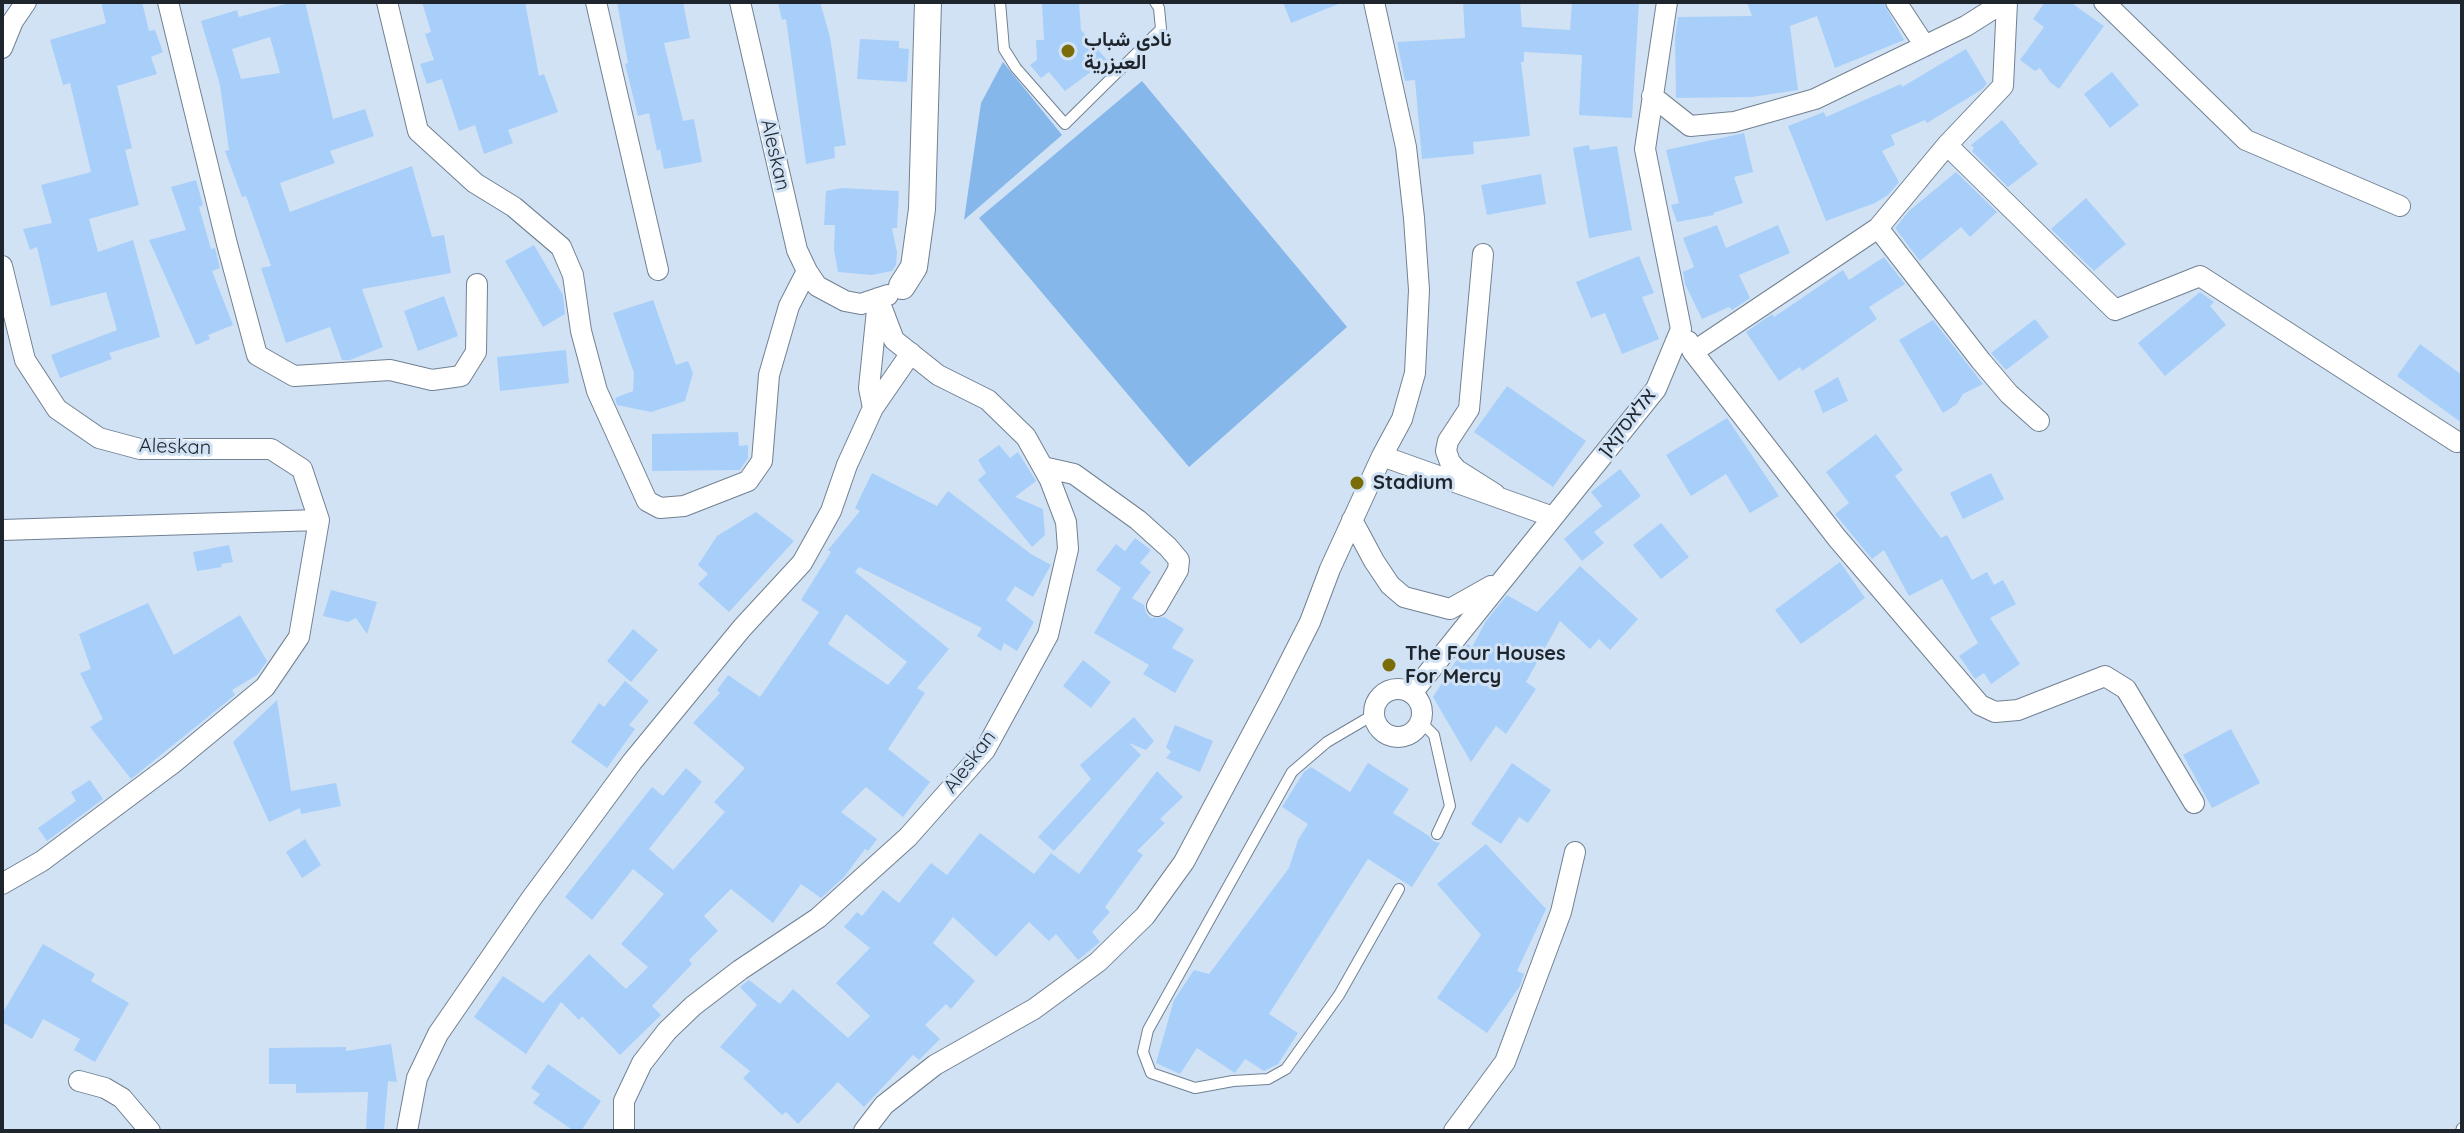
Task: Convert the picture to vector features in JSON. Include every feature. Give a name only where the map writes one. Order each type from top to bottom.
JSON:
[{"type":"street","points":[[2,48],[13,21],[26,2]]},
{"type":"street","points":[[168,2],[257,355],[294,376],[390,370],[432,380],[461,376],[476,352],[477,284]]},
{"type":"street","points":[[387,2],[418,131],[475,183],[514,207],[561,247],[573,275],[581,331],[597,391],[647,501],[660,508],[684,506],[748,481],[762,461],[769,375],[789,306],[807,271]]},
{"type":"street","points":[[596,2],[658,270]]},
{"type":"street","name":"Aleskan","points":[[740,2],[797,250],[817,286],[845,301],[861,304],[902,286],[914,267],[922,209],[928,2]]},
{"type":"street","points":[[864,1131],[884,1105],[935,1065],[1034,1009],[1098,962],[1145,916],[1184,862],[1214,809],[1310,622],[1352,520],[1402,419],[1415,373],[1419,290],[1406,147],[1374,2]]},
{"type":"street","points":[[1896,2],[1925,46]]},
{"type":"street","points":[[2104,2],[2246,140],[2400,206]]},
{"type":"street","points":[[1670,3],[1645,149],[1681,329],[1693,352],[1837,538],[1980,705],[1995,712],[2018,710],[2105,676],[2126,689],[2194,803]]},
{"type":"street","points":[[1652,96],[1690,126],[1734,122],[1815,99],[1966,26],[1999,4]]},
{"type":"street","points":[[1693,352],[1878,228],[1947,145],[2003,86],[1999,4]]},
{"type":"street","points":[[1947,145],[2115,310],[2200,276],[2457,442]]},
{"type":"street","points":[[1878,228],[1981,361],[2009,394],[2039,421]]},
{"type":"street","points":[[1483,254],[1469,409],[1448,441],[1446,451],[1457,470],[1495,494]]},
{"type":"street","name":"Aleskan","points":[[2,266],[25,360],[57,409],[99,438],[140,449],[271,449],[302,469],[319,520]]},
{"type":"street","points":[[873,408],[869,388],[878,298]]},
{"type":"street","name":"Aleskan","points":[[624,1131],[624,1101],[642,1063],[667,1031],[693,1006],[740,970],[818,918],[908,837],[985,750],[1048,635],[1068,549],[1066,522],[1043,467],[1026,437],[988,400],[938,375],[894,340],[878,298]]},
{"type":"street","name":"אלאסקאן","points":[[1412,693],[1656,389],[1681,329]]},
{"type":"street","points":[[407,1131],[417,1078],[438,1034],[531,899],[632,762],[742,628],[802,563],[831,511],[847,465],[873,408],[911,353]]},
{"type":"street","points":[[1382,456],[1553,517]]},
{"type":"street","points":[[1043,467],[1074,474],[1138,520],[1179,560],[1178,570],[1157,606]]},
{"type":"street","points":[[2,530],[319,520],[299,637],[265,687],[148,782],[42,861],[2,884]]},
{"type":"street","points":[[1352,520],[1390,585],[1404,597],[1450,609],[1505,577]]},
{"type":"street","points":[[1389,689],[1405,689],[1412,693],[1421,706],[1421,722],[1410,734],[1394,737],[1380,730],[1373,715],[1377,700],[1389,689]]},
{"type":"street","points":[[1454,1131],[1505,1062],[1561,912],[1575,852]]},
{"type":"street","points":[[79,1081],[105,1088],[122,1098],[150,1131]]},
{"type":"lane","points":[[1000,2],[1004,49],[1016,68],[1065,124],[1161,29],[1159,8],[1155,2]]},
{"type":"lane","points":[[1373,715],[1327,742],[1292,772],[1148,1030],[1143,1052],[1151,1073],[1195,1088],[1268,1079],[1286,1069],[1339,995],[1399,889]]},
{"type":"lane","points":[[1421,722],[1434,735],[1450,806],[1437,834]]},
{"type":"shaded area","points":[[1003,62],[1062,135],[964,220],[981,103]]},
{"type":"shaded area","points":[[1142,81],[1347,327],[1189,467],[979,218]]},
{"type":"building","points":[[101,2],[142,2],[149,31],[155,30],[163,52],[151,57],[157,74],[117,86],[132,148],[125,150],[139,205],[89,219],[98,252],[133,240],[160,337],[109,353],[112,359],[60,378],[51,355],[117,330],[106,292],[51,306],[37,247],[30,250],[23,229],[52,223],[41,185],[91,172],[70,83],[63,85],[50,40],[106,23]]},
{"type":"building","points":[[293,2],[305,2],[333,119],[365,109],[374,136],[330,151],[335,163],[280,183],[290,212],[412,166],[432,237],[444,235],[451,273],[362,289],[383,347],[350,360],[342,360],[330,327],[286,343],[261,268],[271,266],[246,196],[242,197],[225,151],[229,150],[220,85],[201,21],[237,10],[239,17]],"holes":[[[270,37],[280,73],[241,79],[232,49]]]},
{"type":"building","points":[[422,2],[525,2],[539,76],[544,74],[558,112],[508,130],[513,143],[484,154],[475,125],[459,131],[442,79],[427,84],[420,64],[434,60],[425,34],[431,32]]},
{"type":"building","points":[[617,2],[683,2],[690,38],[664,43],[683,121],[694,119],[702,162],[664,169],[649,113],[638,116],[625,64],[628,63]]},
{"type":"building","points":[[778,2],[820,2],[830,37],[846,145],[834,147],[835,158],[806,164],[786,19],[782,20]]},
{"type":"building","name":"نادي شباب العيزرية","points":[[1042,2],[1079,2],[1081,30],[1107,60],[1065,91],[1049,72],[1041,78],[1030,65],[1037,60],[1036,40],[1044,40]]},
{"type":"building","points":[[1283,2],[1340,2],[1341,3],[1291,23]]},
{"type":"building","points":[[1463,2],[1520,2],[1522,27],[1570,30],[1572,2],[1639,2],[1632,118],[1579,115],[1582,55],[1524,52],[1524,62],[1521,62],[1530,136],[1473,142],[1474,154],[1422,159],[1415,80],[1405,81],[1397,42],[1465,38]]},
{"type":"building","points":[[1747,2],[1883,2],[1904,40],[1835,68],[1817,16],[1790,26],[1798,90],[1752,97],[1676,98],[1675,38],[1678,17],[1752,16]]},
{"type":"building","points":[[2045,2],[2070,2],[2104,26],[2059,89],[2040,68],[2035,71],[2020,60],[2044,27],[2033,19]]},
{"type":"building","points":[[860,39],[899,41],[899,48],[909,49],[907,82],[857,79]]},
{"type":"building","points":[[1966,49],[1987,84],[1927,123],[1925,120],[1891,135],[1895,145],[1882,151],[1899,182],[1888,195],[1875,203],[1826,221],[1788,126],[1824,112],[1826,117],[1901,84],[1902,87]]},
{"type":"building","points":[[2112,72],[2139,105],[2110,128],[2084,94]]},
{"type":"building","points":[[2002,120],[2038,164],[2008,187],[1972,151],[1974,148],[1971,145]]},
{"type":"building","points":[[1744,133],[1753,172],[1734,177],[1743,203],[1714,215],[1677,222],[1671,205],[1679,203],[1666,150]]},
{"type":"building","points":[[1589,145],[1590,150],[1617,146],[1632,230],[1589,238],[1573,148]]},
{"type":"building","points":[[1956,172],[1997,212],[1970,237],[1961,227],[1920,261],[1895,228],[1909,211]]},
{"type":"building","points":[[1541,174],[1546,204],[1487,215],[1481,185]]},
{"type":"building","points":[[196,180],[203,205],[199,207],[220,268],[212,271],[233,325],[208,335],[210,339],[196,345],[149,240],[186,230],[171,187]]},
{"type":"building","points":[[842,188],[899,191],[897,228],[892,228],[897,252],[892,271],[872,275],[838,272],[834,250],[835,225],[824,225],[826,191]]},
{"type":"building","points":[[2086,198],[2126,244],[2094,271],[2051,229]]},
{"type":"building","points":[[1717,225],[1726,248],[1778,225],[1790,253],[1739,275],[1750,298],[1732,310],[1729,307],[1702,319],[1685,284],[1683,272],[1694,267],[1683,238]]},
{"type":"building","points":[[534,245],[563,295],[565,314],[543,327],[505,261]]},
{"type":"building","points":[[1639,256],[1654,293],[1642,297],[1659,339],[1622,354],[1605,313],[1591,318],[1576,282]]},
{"type":"building","points":[[1884,257],[1905,284],[1869,307],[1877,319],[1802,371],[1800,367],[1779,381],[1746,332],[1772,314],[1774,317],[1843,270],[1849,280]]},
{"type":"building","points":[[2200,292],[2214,302],[2210,306],[2226,325],[2165,376],[2138,343]]},
{"type":"building","points":[[444,296],[458,336],[418,351],[404,311]]},
{"type":"building","points":[[653,300],[676,365],[688,361],[693,373],[685,401],[651,412],[617,405],[615,398],[633,391],[634,373],[613,313]]},
{"type":"building","points":[[2035,319],[2049,337],[2006,370],[1991,353]]},
{"type":"building","points":[[1933,320],[1983,384],[1963,394],[1957,404],[1943,413],[1899,340]]},
{"type":"building","points":[[2420,344],[2462,375],[2462,423],[2397,376]]},
{"type":"building","points":[[566,350],[569,383],[500,391],[497,357]]},
{"type":"building","points":[[1838,377],[1848,401],[1823,413],[1814,391]]},
{"type":"building","points":[[1507,386],[1586,441],[1553,487],[1474,432]]},
{"type":"building","points":[[1727,418],[1779,496],[1750,513],[1726,474],[1691,496],[1666,455]]},
{"type":"building","points":[[738,432],[739,446],[748,445],[748,458],[740,470],[652,471],[652,434]]},
{"type":"building","points":[[1876,434],[1903,470],[1895,476],[1941,538],[1947,535],[1972,580],[1987,572],[1994,585],[2003,580],[2016,604],[1990,618],[2020,664],[1991,684],[1984,673],[1975,679],[1959,656],[1978,643],[1942,579],[1909,596],[1884,550],[1872,559],[1835,514],[1849,503],[1826,472]]},
{"type":"building","points":[[999,445],[1010,458],[1018,452],[1036,481],[1015,497],[1043,509],[1045,535],[1032,547],[978,480],[986,473],[978,460]]},
{"type":"building","points":[[1620,469],[1641,496],[1594,532],[1604,543],[1582,561],[1564,539],[1602,506],[1591,492]]},
{"type":"building","points":[[872,473],[937,506],[948,491],[1031,554],[1051,565],[1033,597],[1015,586],[1006,600],[1034,622],[1017,651],[1004,643],[1001,651],[977,636],[982,628],[859,567],[855,572],[949,649],[917,688],[925,693],[888,749],[930,782],[903,817],[866,787],[841,812],[877,839],[821,898],[801,884],[773,923],[731,889],[704,916],[718,931],[689,960],[692,964],[652,1006],[661,1015],[620,1055],[582,1016],[579,1020],[561,1002],[526,1054],[474,1017],[503,976],[543,1003],[589,954],[626,989],[648,967],[621,944],[664,894],[633,869],[592,920],[565,897],[652,787],[663,796],[686,768],[702,782],[649,849],[673,870],[725,812],[714,802],[745,768],[693,723],[720,693],[717,690],[728,675],[760,697],[819,612],[801,600],[831,552],[828,550],[860,511],[855,508]],"holes":[[[846,614],[907,662],[888,685],[828,644]]]},
{"type":"building","points":[[1991,473],[2004,499],[1963,519],[1950,493]]},
{"type":"building","points":[[756,512],[794,541],[729,612],[698,584],[708,574],[698,565],[717,536]]},
{"type":"building","points":[[1661,523],[1689,557],[1661,579],[1633,545]]},
{"type":"building","points":[[1135,538],[1151,550],[1140,563],[1151,572],[1132,598],[1144,605],[1151,618],[1164,617],[1184,629],[1172,648],[1194,660],[1175,693],[1143,674],[1149,665],[1094,633],[1121,588],[1096,570],[1116,544],[1125,551]]},
{"type":"building","points":[[229,545],[233,562],[197,571],[193,552]]},
{"type":"building","points":[[1840,562],[1865,598],[1801,644],[1775,610]]},
{"type":"building","points":[[1580,566],[1638,619],[1610,650],[1599,639],[1590,649],[1560,621],[1526,682],[1536,689],[1506,734],[1496,726],[1471,762],[1433,697],[1461,653],[1468,644],[1472,647],[1486,621],[1507,595],[1537,612]]},
{"type":"building","points":[[331,590],[377,602],[367,634],[356,618],[348,622],[323,616]]},
{"type":"building","points":[[148,603],[174,655],[240,615],[267,661],[257,675],[232,690],[235,695],[131,779],[90,727],[103,719],[80,673],[91,669],[79,634]]},
{"type":"building","points":[[633,629],[658,650],[631,682],[607,661]]},
{"type":"building","points":[[1083,660],[1111,682],[1091,708],[1063,686]]},
{"type":"building","points":[[625,681],[649,701],[629,725],[635,729],[607,768],[571,742],[599,703],[604,707]]},
{"type":"building","points":[[277,700],[291,791],[336,783],[341,806],[301,814],[300,808],[269,822],[233,742]]},
{"type":"building","points":[[1134,717],[1154,741],[1146,750],[1129,743],[1141,755],[1054,851],[1038,837],[1091,779],[1080,765]]},
{"type":"building","points":[[1175,725],[1213,741],[1200,772],[1166,758],[1171,752],[1166,747]]},
{"type":"building","points":[[2231,729],[2260,783],[2212,808],[2183,755]]},
{"type":"building","points":[[1368,763],[1409,789],[1393,813],[1440,843],[1412,887],[1368,859],[1269,1014],[1298,1033],[1278,1064],[1264,1071],[1245,1059],[1235,1073],[1197,1048],[1180,1074],[1156,1063],[1174,1000],[1194,970],[1209,974],[1289,868],[1298,840],[1308,824],[1282,807],[1304,772],[1311,767],[1350,792]]},
{"type":"building","points":[[1512,763],[1551,790],[1528,823],[1519,817],[1501,844],[1471,824]]},
{"type":"building","points":[[1157,771],[1183,797],[1160,819],[1165,823],[1137,851],[1143,855],[1105,907],[1110,912],[1092,932],[1100,942],[1078,960],[1056,934],[1049,941],[1029,922],[996,957],[953,917],[933,943],[975,981],[951,1009],[946,1004],[925,1025],[940,1039],[919,1060],[913,1055],[864,1107],[838,1082],[798,1124],[786,1112],[782,1115],[743,1078],[750,1071],[720,1047],[757,1005],[740,987],[749,980],[780,1004],[793,989],[848,1038],[870,1016],[836,983],[870,948],[844,927],[857,912],[862,916],[883,890],[899,903],[931,863],[947,875],[980,833],[1034,874],[1051,853],[1079,874]]},
{"type":"building","points":[[90,780],[103,799],[47,841],[38,828],[76,801],[71,792]]},
{"type":"building","points":[[305,839],[321,865],[302,878],[286,852]]},
{"type":"building","points":[[1486,844],[1546,909],[1517,971],[1524,974],[1520,986],[1487,1033],[1437,998],[1481,935],[1437,884]]},
{"type":"building","points":[[43,944],[95,974],[91,981],[129,1003],[95,1062],[74,1050],[80,1039],[43,1019],[32,1039],[2,1022],[2,1014]]},
{"type":"building","points":[[391,1044],[397,1082],[388,1081],[384,1131],[366,1130],[368,1092],[296,1093],[296,1084],[269,1084],[269,1048],[346,1047],[346,1051]]},
{"type":"building","points":[[548,1064],[601,1101],[581,1131],[574,1131],[533,1103],[540,1094],[531,1088]]},
{"type":"place","name":"نادي شباب العيزرية","points":[[1068,51]]},
{"type":"place","name":"Stadium","points":[[1357,483]]},
{"type":"place","name":"The Four Houses For Mercy","points":[[1389,665]]}]
